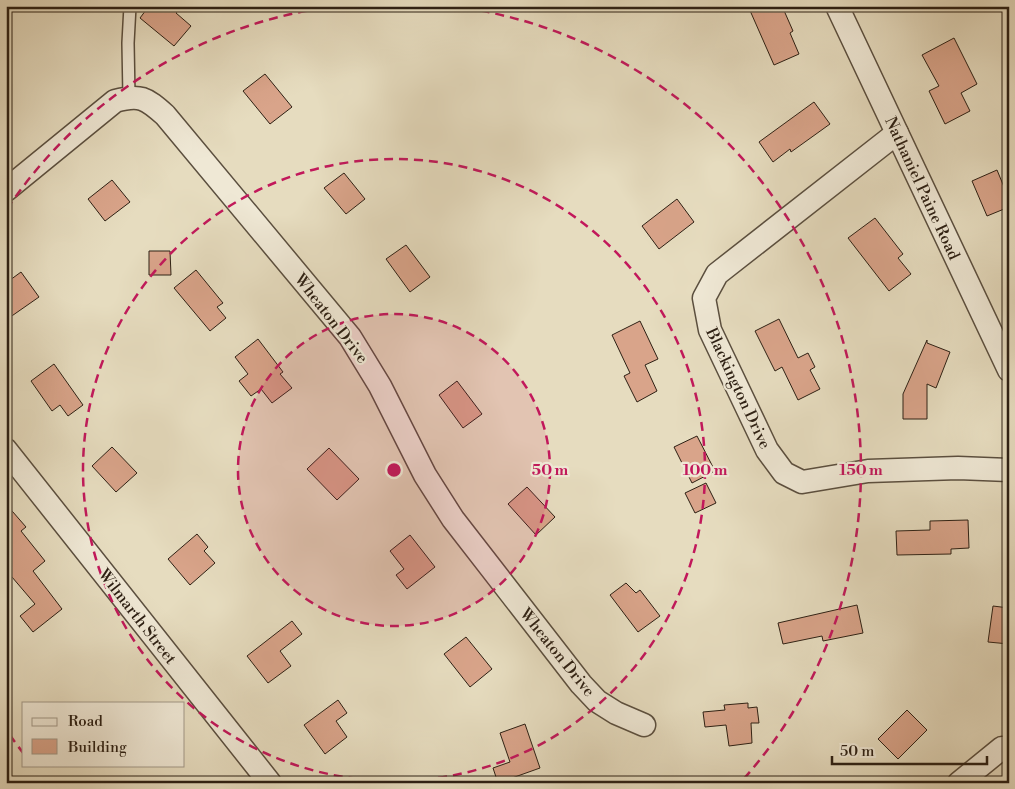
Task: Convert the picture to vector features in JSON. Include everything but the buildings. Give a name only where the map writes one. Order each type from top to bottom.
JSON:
[{"type":"street","name":"Nathaniel Paine Road","points":[[836,6],[1009,370]]},
{"type":"street","points":[[6,190],[104,109],[115,101],[129,97]]},
{"type":"street","name":"Wheaton Drive","points":[[129,97],[142,97],[165,115],[350,338],[367,361],[414,456],[437,496],[581,684],[598,701],[616,713],[644,725]]},
{"type":"street","name":"Blackington Drive","points":[[897,133],[718,274],[704,298],[710,330],[767,450],[784,473],[802,482],[868,471],[958,468],[1009,470]]},
{"type":"street","name":"Wilmarth Street","points":[[6,450],[14,474],[270,783]]},
{"type":"street","points":[[960,783],[1002,748]]},
{"type":"lane","points":[[129,97],[128,43],[130,6]]}]
